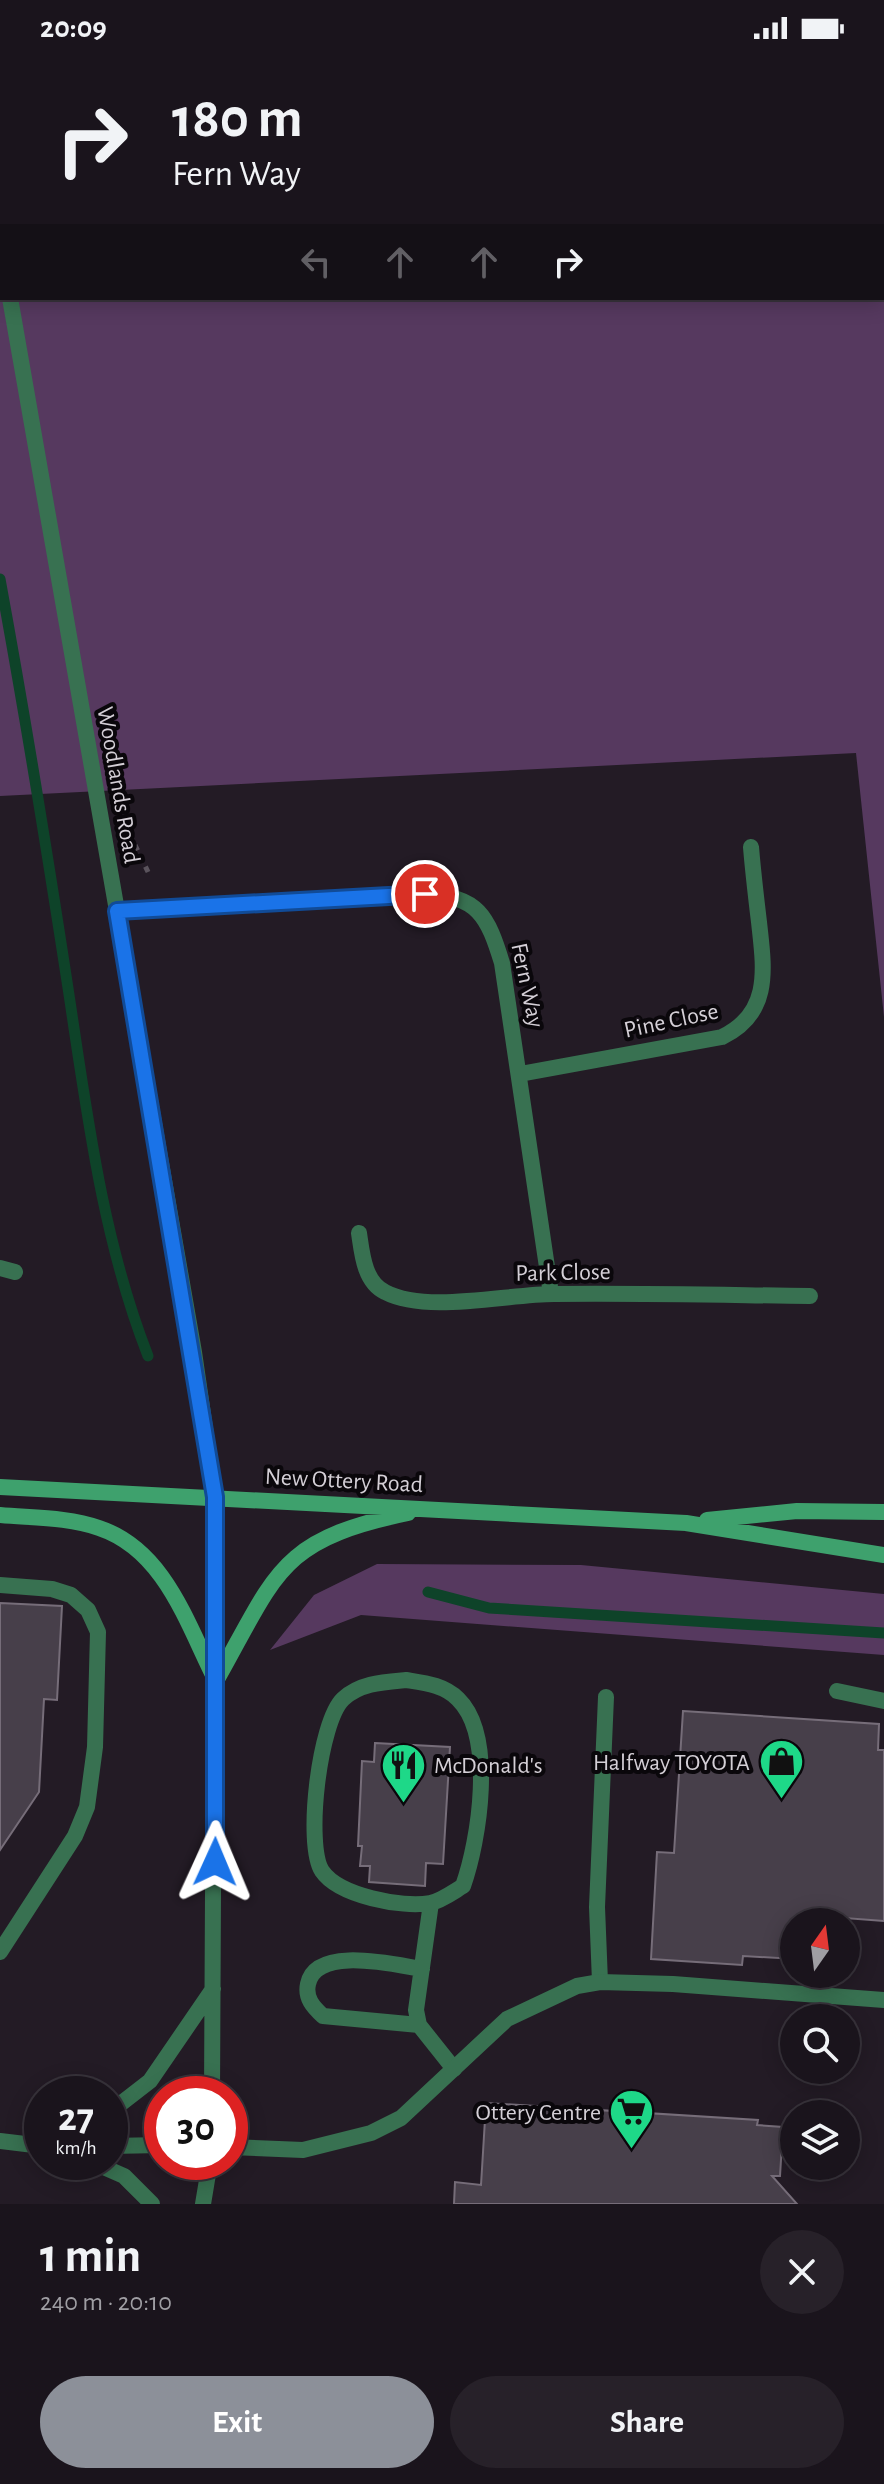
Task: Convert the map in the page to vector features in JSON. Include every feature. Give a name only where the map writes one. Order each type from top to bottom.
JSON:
[{"type":"main road","name":"New Ottery Road","points":[[0,1487],[686,1523],[884,1555]]},
{"type":"main road","points":[[216,1681],[274,1580],[290,1560],[325,1536],[431,1508]]},
{"type":"main road","name":"New Ottery Road","points":[[686,1523],[797,1511],[884,1512]]},
{"type":"main road","points":[[0,1515],[97,1527],[128,1541],[148,1557],[164,1579],[216,1681]]},
{"type":"street","name":"Woodlands Road","points":[[10,300],[215,1497],[212,2076]]},
{"type":"street","name":"Pine Close","points":[[520,1074],[722,1037],[748,1019],[756,1008],[765,978],[751,847]]},
{"type":"street","name":"Fern Way","points":[[117,911],[425,894],[465,899],[483,914],[502,963],[551,1294]]},
{"type":"street","name":"Park Close","points":[[359,1233],[364,1267],[375,1285],[392,1294],[451,1300],[551,1294],[810,1296]]},
{"type":"street","points":[[0,1585],[52,1589],[71,1595],[88,1610],[98,1632],[95,1747],[87,1807],[75,1836],[0,1952]]},
{"type":"street","points":[[406,1680],[437,1685],[458,1699],[475,1725],[480,1767],[472,1860],[463,1886],[431,1903],[345,1892],[320,1868],[316,1807],[321,1747],[328,1722],[343,1699],[370,1683],[406,1680]]},
{"type":"street","points":[[837,1691],[884,1701]]},
{"type":"street","points":[[600,1982],[597,1907],[606,1697]]},
{"type":"street","points":[[431,1903],[416,2010],[419,2025],[454,2069]]},
{"type":"street","points":[[419,2025],[323,2016],[312,2006],[307,1993],[309,1979],[317,1968],[332,1962],[383,1963],[422,1969]]},
{"type":"street","points":[[248,2148],[303,2150],[371,2133],[401,2118],[507,2019],[577,1986],[600,1982],[673,1984],[884,2000]]},
{"type":"street","points":[[128,2100],[159,2071],[213,1989]]},
{"type":"street","points":[[0,2141],[24,2144]]},
{"type":"street","points":[[128,2180],[152,2204]]},
{"type":"street","points":[[203,2204],[207,2180]]},
{"type":"shaded area","points":[[0,300],[884,300],[884,1017],[856,753],[0,796]]},
{"type":"shaded area","points":[[377,1564],[581,1565],[884,1594],[884,1655],[361,1615],[270,1650],[314,1595]]},
{"type":"building","points":[[0,1603],[62,1606],[57,1700],[44,1699],[39,1792],[0,1850]]},
{"type":"building","name":"Halfway TOYOTA","points":[[683,1711],[879,1724],[878,1750],[884,1750],[884,1921],[860,1919],[860,1908],[780,1908],[780,1958],[743,1956],[742,1965],[651,1959],[657,1852],[674,1853]]},
{"type":"building","name":"McDonald's","points":[[375,1743],[450,1747],[443,1864],[426,1863],[425,1886],[369,1882],[370,1866],[360,1866],[362,1761],[374,1762]]},
{"type":"building","name":"Ottery Centre","points":[[486,2103],[758,2120],[757,2125],[780,2127],[780,2176],[772,2176],[797,2204],[454,2204],[455,2182],[481,2185]]},
{"type":"waterway","points":[[0,579],[36,783],[98,1175],[119,1266],[148,1356]]},
{"type":"waterway","points":[[428,1592],[489,1608],[884,1633]]},
{"type":"place","name":"Halfway TOYOTA","points":[[781,1801]]},
{"type":"place","name":"McDonald's","points":[[403,1804]]},
{"type":"place","name":"Ottery Centre","points":[[632,2151]]},
{"type":"route","points":[[215,1862],[215,1497],[194,1352],[117,911],[425,894]]}]
